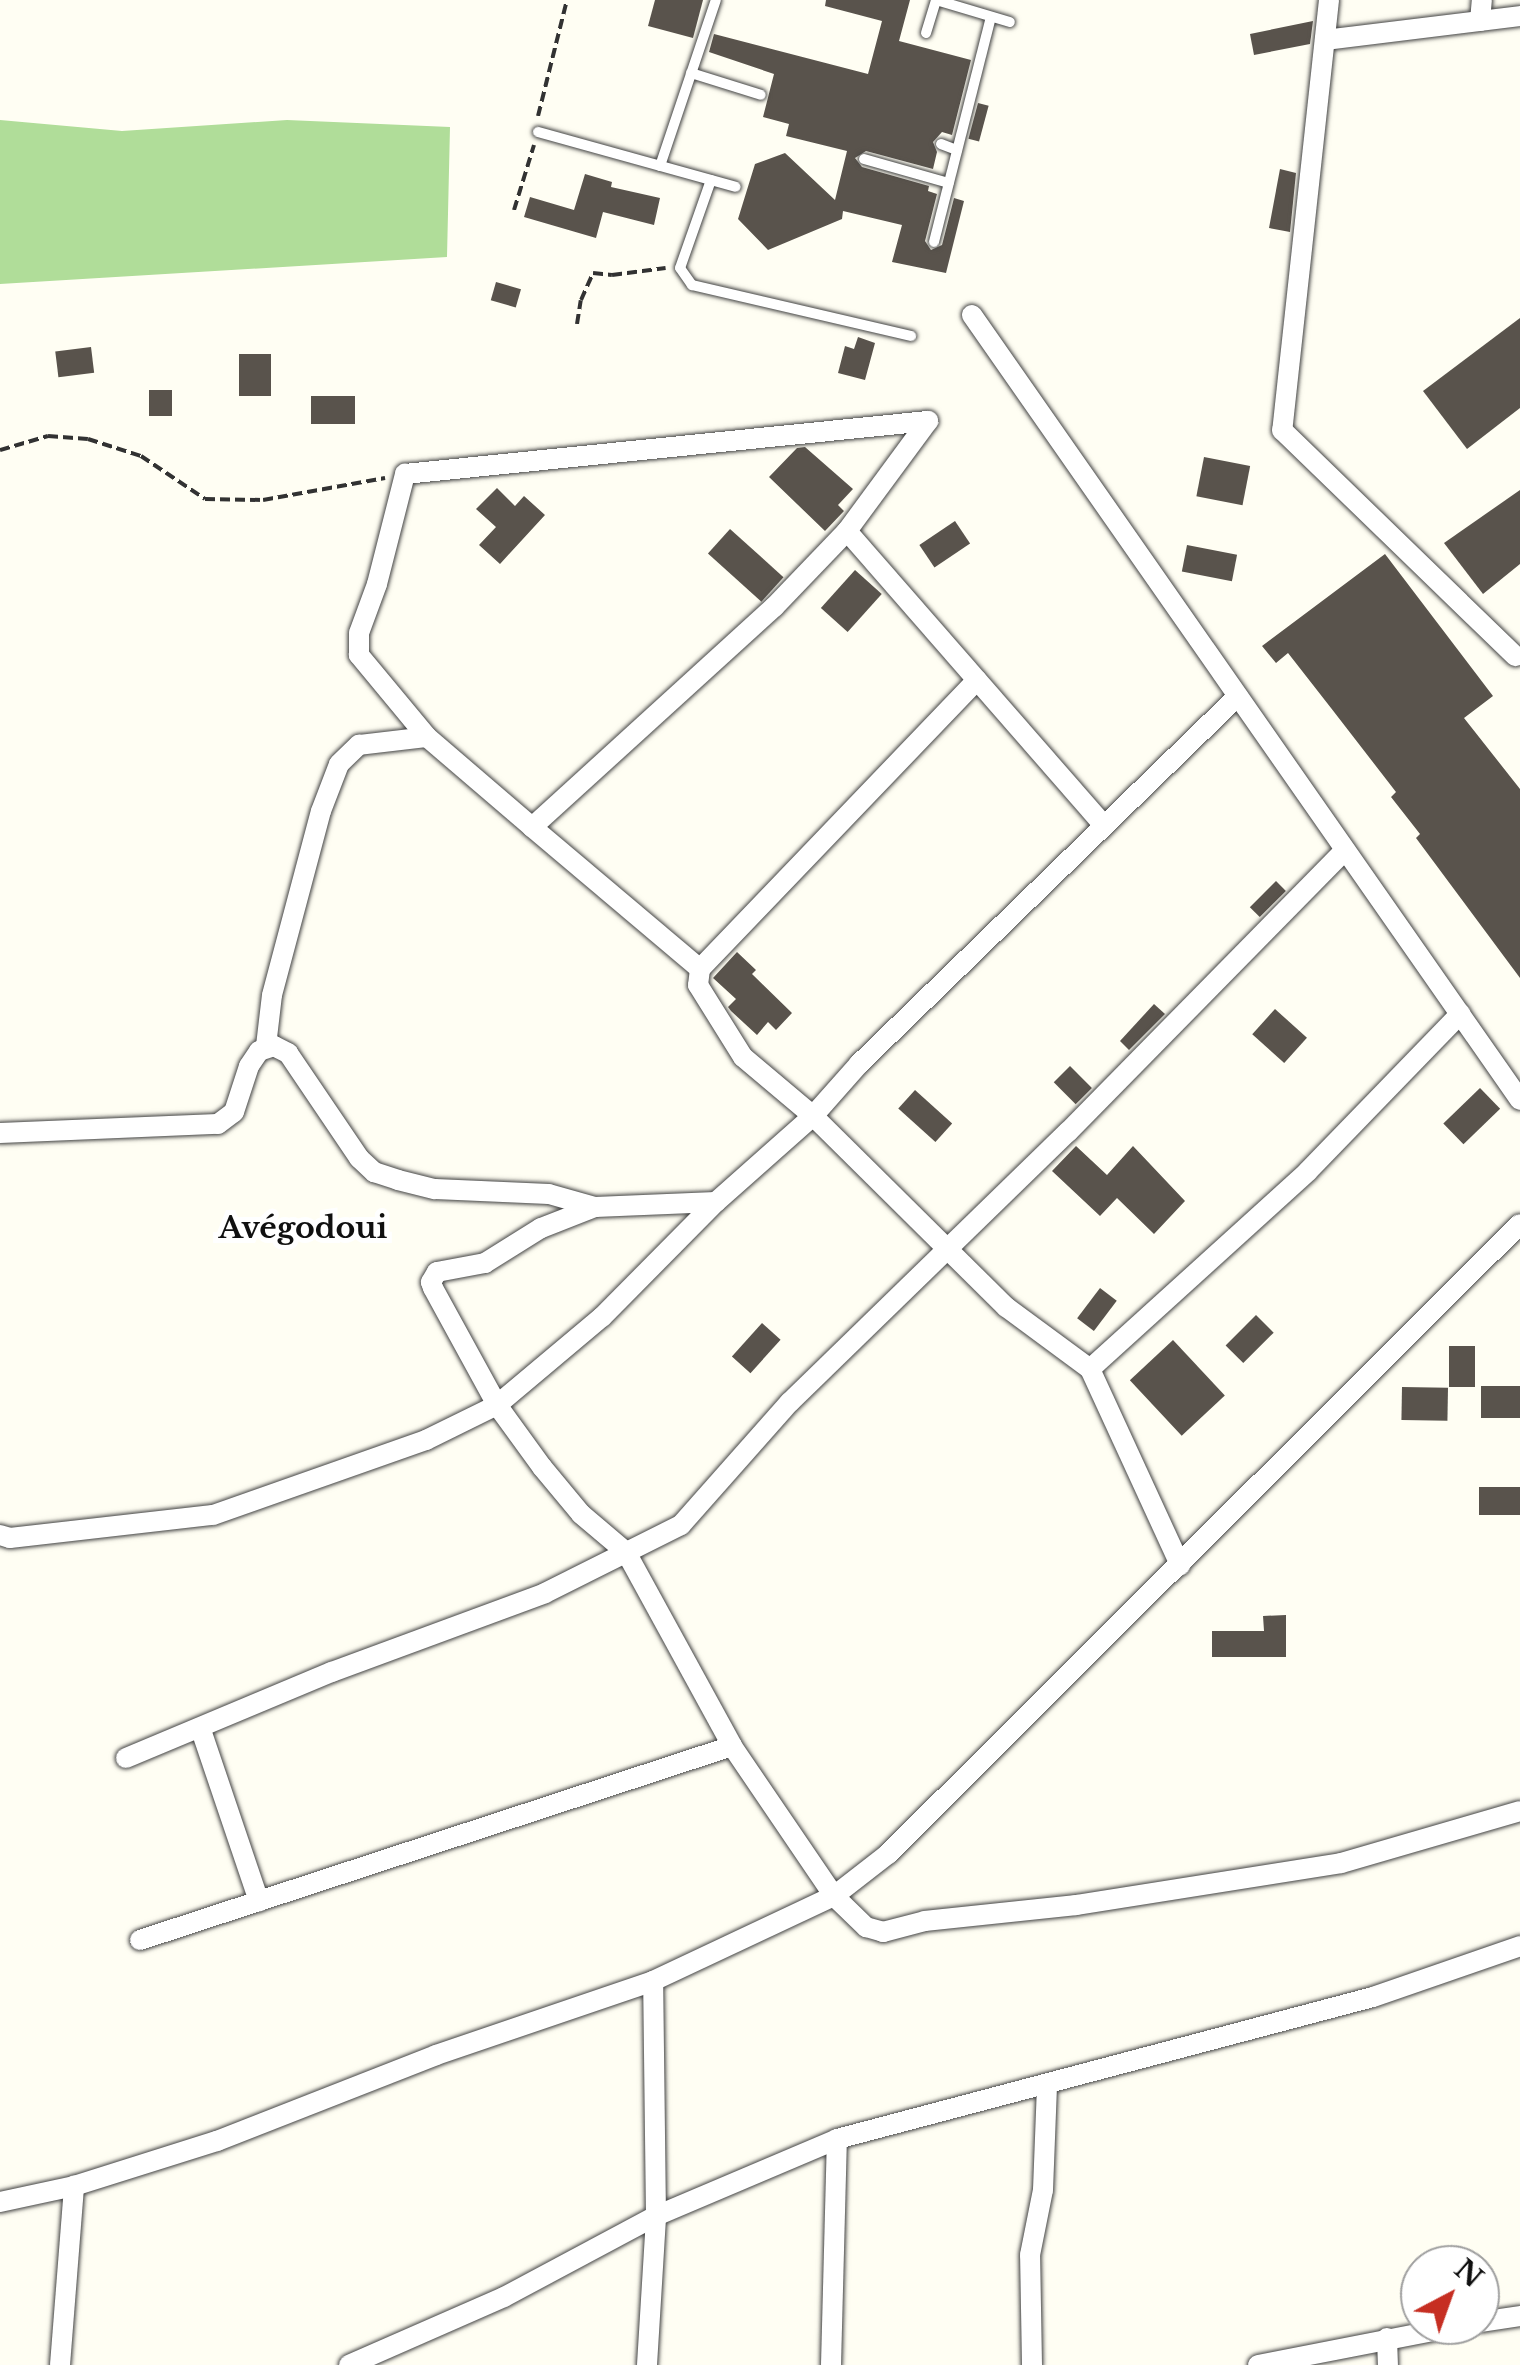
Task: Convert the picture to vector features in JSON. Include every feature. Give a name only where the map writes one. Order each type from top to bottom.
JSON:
[{"type":"street","points":[[1329,0],[1282,430],[1515,656]]},
{"type":"street","points":[[1325,40],[1481,10],[1520,16]]},
{"type":"street","points":[[972,315],[1520,1100]]},
{"type":"street","points":[[532,828],[774,607],[846,531],[928,421],[405,474],[377,584],[359,633],[359,655],[427,736],[532,828],[700,969],[704,1000],[743,1057],[813,1116],[1006,1307],[1090,1369],[1180,1565]]},
{"type":"street","points":[[846,531],[1104,826]]},
{"type":"street","points":[[700,969],[977,680]]},
{"type":"street","points":[[0,1535],[10,1538],[212,1515],[426,1440],[498,1404],[602,1317],[716,1202],[813,1116],[860,1064],[1238,696]]},
{"type":"street","points":[[0,1133],[218,1124],[234,1112],[249,1066],[266,1046],[272,995],[322,811],[339,764],[359,744],[427,736]]},
{"type":"street","points":[[126,1758],[201,1730],[332,1672],[429,1640],[545,1592],[680,1525],[790,1402],[1345,850]]},
{"type":"street","points":[[1090,1369],[1308,1170],[1460,1014]]},
{"type":"street","points":[[266,1046],[288,1052],[334,1127],[374,1172],[435,1189],[549,1194],[595,1207],[716,1202]]},
{"type":"street","points":[[595,1207],[541,1228],[485,1262],[444,1270],[433,1276],[433,1288],[498,1404],[581,1514],[626,1552],[732,1746],[834,1896],[866,1927],[883,1932],[925,1921],[1076,1904],[1341,1863],[1520,1811]]},
{"type":"street","points":[[0,2202],[74,2186],[217,2142],[436,2054],[653,1981],[834,1896],[888,1854],[1520,1224]]},
{"type":"street","points":[[201,1730],[259,1900]]},
{"type":"street","points":[[140,1940],[732,1746]]},
{"type":"street","points":[[350,2365],[504,2297],[656,2216],[837,2139],[1372,1997],[1520,1946]]},
{"type":"street","points":[[647,2365],[656,2216],[653,1981]]},
{"type":"street","points":[[1032,2365],[1030,2255],[1043,2190],[1048,2084]]},
{"type":"street","points":[[831,2365],[837,2139]]},
{"type":"street","points":[[60,2365],[74,2186]]},
{"type":"street","points":[[1258,2365],[1400,2336]]},
{"type":"street","points":[[1387,2338],[1388,2365]]},
{"type":"lane","points":[[660,166],[716,0]]},
{"type":"lane","points":[[926,34],[936,0],[1010,22]]},
{"type":"lane","points":[[934,242],[991,17]]},
{"type":"lane","points":[[691,73],[761,95]]},
{"type":"lane","points":[[538,132],[736,187]]},
{"type":"lane","points":[[942,144],[957,150]]},
{"type":"lane","points":[[864,159],[949,183]]},
{"type":"lane","points":[[710,180],[680,268],[692,285],[910,336]]},
{"type":"path","points":[[514,210],[538,132],[547,65],[567,0]]},
{"type":"path","points":[[577,324],[580,300],[594,272],[680,268]]},
{"type":"path","points":[[0,450],[48,436],[88,439],[141,456],[206,500],[263,500],[405,474]]},
{"type":"green space","points":[[0,120],[122,131],[287,120],[450,127],[447,257],[0,284]]},
{"type":"building","points":[[655,0],[703,0],[693,38],[648,26]]},
{"type":"building","points":[[826,0],[910,0],[899,41],[971,60],[952,135],[942,132],[933,142],[937,152],[933,169],[866,151],[855,158],[862,167],[929,186],[928,191],[937,194],[925,241],[931,250],[942,245],[954,198],[964,201],[946,273],[892,262],[902,225],[843,211],[842,219],[768,250],[738,219],[755,164],[785,153],[835,200],[847,151],[786,136],[789,124],[763,117],[774,74],[709,52],[714,34],[868,74],[882,21],[825,6]]},
{"type":"building","points":[[1313,21],[1310,44],[1254,55],[1250,34]]},
{"type":"building","points":[[978,103],[989,106],[979,142],[968,139]]},
{"type":"building","points":[[1280,169],[1296,173],[1290,232],[1269,228]]},
{"type":"building","points":[[585,174],[612,182],[611,187],[660,198],[654,225],[603,212],[596,238],[524,217],[530,197],[574,210]]},
{"type":"building","points":[[496,282],[521,289],[516,307],[491,300]]},
{"type":"building","points":[[1520,318],[1520,408],[1467,449],[1423,391]]},
{"type":"building","points":[[858,337],[875,343],[865,380],[838,373],[845,346],[854,349]]},
{"type":"building","points":[[91,347],[94,373],[58,377],[55,351]]},
{"type":"building","points":[[239,354],[271,354],[271,396],[239,396]]},
{"type":"building","points":[[149,390],[172,390],[172,416],[149,416]]},
{"type":"building","points":[[311,396],[355,396],[355,424],[311,424]]},
{"type":"building","points":[[805,447],[853,489],[838,505],[844,511],[825,531],[769,477],[797,448]]},
{"type":"building","points":[[1204,457],[1250,466],[1243,505],[1196,496]]},
{"type":"building","points":[[497,488],[515,506],[524,496],[545,515],[500,564],[479,545],[496,527],[476,509]]},
{"type":"building","points":[[1520,490],[1520,564],[1483,594],[1444,543]]},
{"type":"building","points":[[955,521],[970,543],[934,567],[919,545]]},
{"type":"building","points":[[730,529],[784,577],[761,602],[708,554]]},
{"type":"building","points":[[1187,545],[1237,555],[1232,581],[1182,572]]},
{"type":"building","points":[[1385,554],[1493,696],[1464,718],[1520,789],[1520,978],[1416,838],[1420,834],[1391,797],[1396,792],[1331,708],[1288,653],[1276,663],[1262,646]]},
{"type":"building","points":[[855,570],[882,594],[848,632],[821,608]]},
{"type":"building","points":[[1276,881],[1286,891],[1260,917],[1250,907]]},
{"type":"building","points":[[737,952],[756,970],[752,974],[792,1013],[776,1030],[768,1022],[757,1035],[731,1011],[728,1007],[736,999],[713,978]]},
{"type":"building","points":[[1154,1004],[1165,1014],[1129,1050],[1120,1041]]},
{"type":"building","points":[[1275,1009],[1307,1038],[1284,1063],[1252,1034]]},
{"type":"building","points":[[1070,1066],[1092,1088],[1076,1104],[1054,1082]]},
{"type":"building","points":[[1480,1088],[1500,1109],[1463,1144],[1443,1123]]},
{"type":"building","points":[[915,1090],[952,1123],[935,1142],[898,1109]]},
{"type":"building","points":[[1076,1146],[1107,1175],[1133,1146],[1185,1201],[1154,1234],[1117,1198],[1100,1216],[1052,1171]]},
{"type":"building","points":[[1100,1288],[1117,1301],[1094,1331],[1077,1318]]},
{"type":"building","points":[[1256,1315],[1274,1333],[1243,1363],[1226,1345]]},
{"type":"building","points":[[762,1323],[781,1340],[750,1373],[732,1356]]},
{"type":"building","points":[[1173,1340],[1225,1396],[1182,1436],[1130,1380]]},
{"type":"building","points":[[1449,1346],[1475,1346],[1475,1387],[1449,1387]]},
{"type":"building","points":[[1481,1386],[1520,1386],[1520,1418],[1481,1418]]},
{"type":"building","points":[[1402,1387],[1448,1388],[1447,1421],[1401,1420]]},
{"type":"building","points":[[1479,1487],[1520,1487],[1520,1515],[1479,1515]]},
{"type":"building","points":[[1286,1615],[1286,1657],[1212,1657],[1212,1631],[1264,1631],[1263,1616]]},
{"type":"district","name":"Avégodoui","points":[[303,1228]]}]
